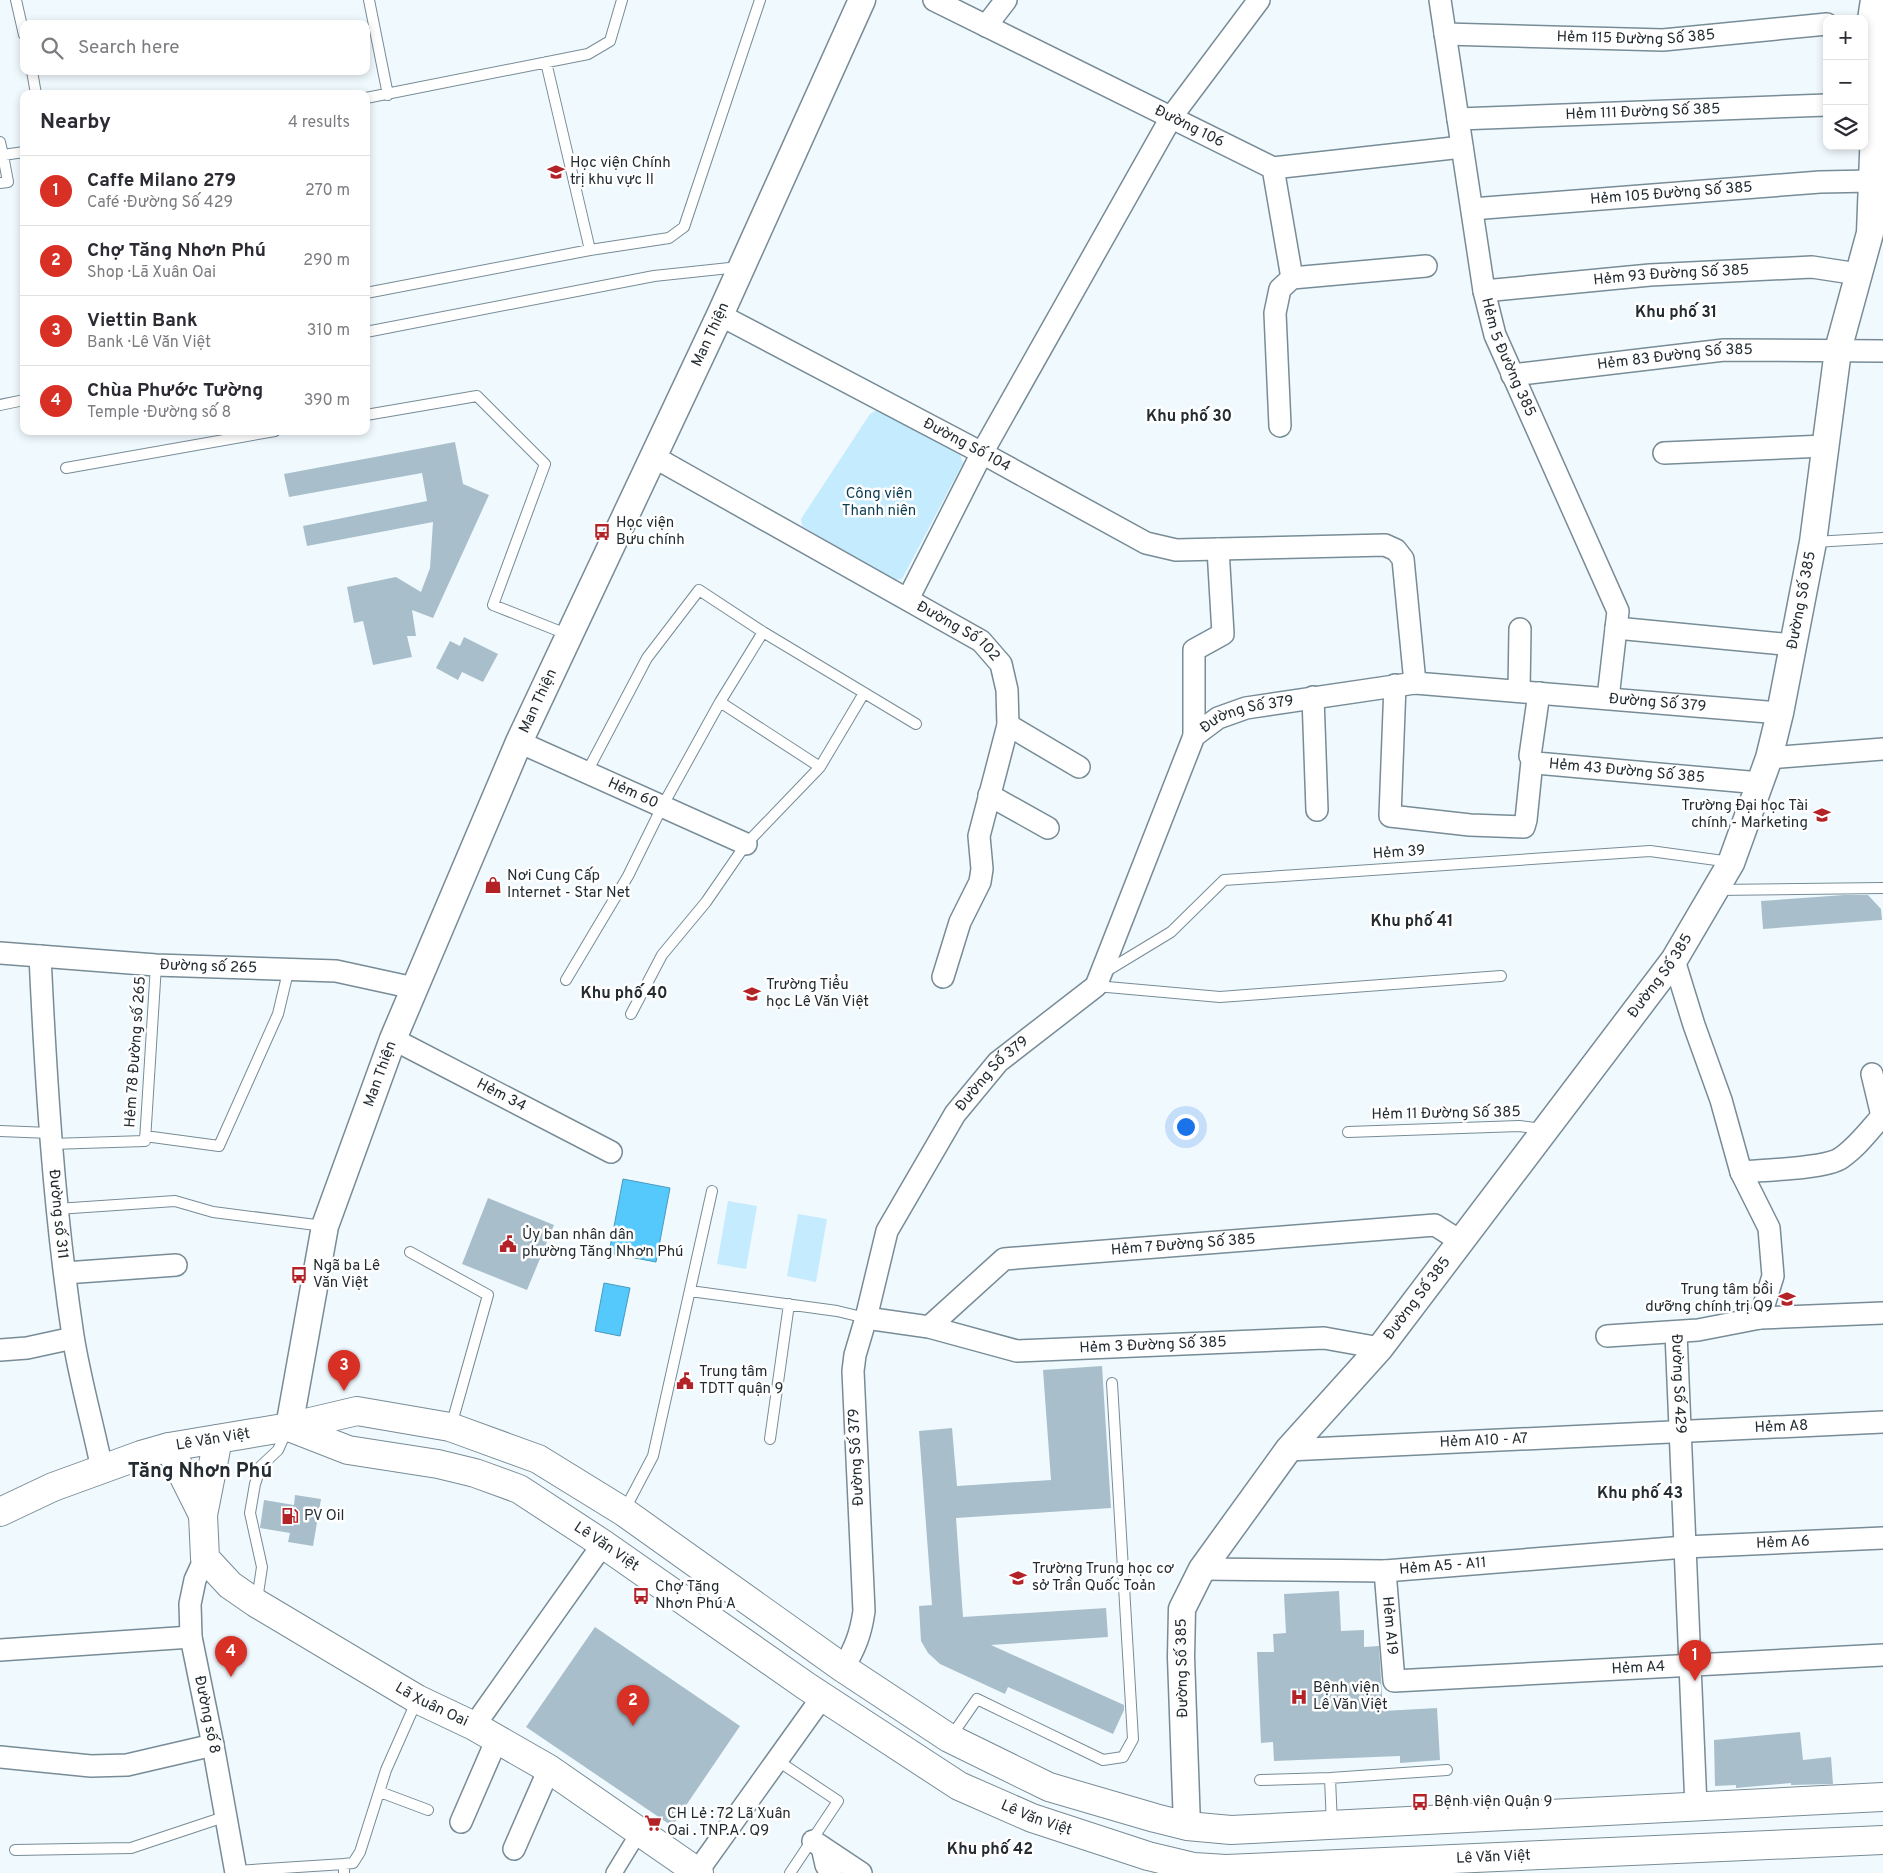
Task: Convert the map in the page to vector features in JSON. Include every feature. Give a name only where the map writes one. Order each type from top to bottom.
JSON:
[{"type":"main road","name":"Lê Văn Việt","points":[[0,1512],[53,1487],[169,1447],[289,1427],[357,1411],[450,1427],[538,1459],[624,1512],[843,1668],[949,1738],[1050,1787],[1113,1807],[1187,1826],[1231,1830],[1332,1826],[1883,1798]]},
{"type":"main road","name":"Lê Văn Việt","points":[[289,1427],[348,1450],[438,1464],[475,1472],[520,1490],[603,1544],[823,1696],[959,1786],[1032,1818],[1195,1870],[1699,1850],[1883,1840]]},
{"type":"main road","points":[[205,1558],[203,1515],[218,1439]]},
{"type":"main road","points":[[169,1447],[203,1515]]},
{"type":"main road","points":[[603,1544],[624,1512]]},
{"type":"main road","name":"Lã Xuân Oai","points":[[205,1558],[230,1585],[256,1604],[417,1699],[474,1726],[549,1769],[698,1872]]},
{"type":"main road","points":[[823,1696],[843,1668]]},
{"type":"main road","points":[[1696,1807],[1699,1850]]},
{"type":"main road","points":[[1187,1826],[1195,1870]]},
{"type":"street","name":"Man Thiện","points":[[289,1427],[325,1226],[393,1039],[520,742],[720,315],[862,0]]},
{"type":"street","name":"Đường 106","points":[[934,0],[1172,116],[1273,168]]},
{"type":"street","points":[[986,26],[1006,0]]},
{"type":"street","points":[[908,599],[982,453],[1172,116],[1259,0]]},
{"type":"street","name":"Hẻm 5 Đường 385","points":[[1440,0],[1484,291],[1495,335],[1618,610],[1608,698]]},
{"type":"street","name":"Đường Số 385","points":[[1187,1826],[1181,1657],[1182,1609],[1202,1569],[1288,1450],[1380,1348],[1544,1129],[1674,960],[1731,862],[1769,758],[1780,713],[1813,542],[1838,350],[1858,274],[1876,234],[1872,181],[1870,14]]},
{"type":"street","name":"Hẻm 115 Đường Số 385","points":[[1445,34],[1663,40],[1823,24]]},
{"type":"street","name":"Hẻm 111 Đường Số 385","points":[[1458,119],[1823,105]]},
{"type":"street","points":[[1292,278],[1273,168],[1462,147]]},
{"type":"street","name":"Hẻm 105 Đường Số 385","points":[[1472,209],[1820,182],[1872,181]]},
{"type":"street","points":[[1280,426],[1275,313],[1280,289],[1292,278],[1426,266]]},
{"type":"street","name":"Hẻm 93 Đường Số 385","points":[[1484,291],[1650,275],[1812,267],[1858,274]]},
{"type":"street","name":"Đường Số 104","points":[[720,315],[982,453],[1146,543],[1176,550],[1218,549]]},
{"type":"street","name":"Hẻm 83 Đường Số 385","points":[[1512,375],[1724,350],[1883,351]]},
{"type":"street","points":[[1664,454],[1825,446]]},
{"type":"street","name":"Đường Số 102","points":[[654,457],[981,641],[1001,664],[1007,690],[1008,725],[979,836],[982,868],[980,882],[960,922],[943,977]]},
{"type":"street","points":[[1194,736],[1194,650],[1223,634],[1218,549],[1385,545],[1396,550],[1402,559],[1405,684],[1390,816],[1470,826],[1524,827],[1532,760]]},
{"type":"street","points":[[1616,628],[1793,645]]},
{"type":"street","name":"Hẻm 43 Đường Số 385","points":[[1520,629],[1529,692],[1530,756],[1536,763],[1760,783]]},
{"type":"street","name":"Đường Số 379","points":[[843,1668],[854,1650],[861,1632],[864,1611],[853,1371],[855,1355],[887,1231],[956,1114],[998,1062],[1099,980],[1194,736],[1218,718],[1246,708],[1405,684],[1608,698],[1780,713]]},
{"type":"street","points":[[1313,697],[1317,810]]},
{"type":"street","points":[[1008,725],[1079,767]]},
{"type":"street","name":"Hẻm 60","points":[[520,742],[746,844]]},
{"type":"street","points":[[1769,758],[1883,749]]},
{"type":"street","points":[[989,796],[1048,828]]},
{"type":"street","name":"Đường số 265","points":[[0,953],[156,965],[336,971],[414,988]]},
{"type":"street","name":"Đường số 311","points":[[40,956],[50,1138],[57,1209],[73,1338],[102,1469]]},
{"type":"street","points":[[1674,960],[1721,1100],[1741,1172],[1769,1228],[1773,1276],[1760,1318]]},
{"type":"street","name":"Hẻm 34","points":[[393,1039],[611,1152]]},
{"type":"street","points":[[1741,1172],[1810,1166],[1839,1159],[1862,1140],[1882,1116],[1872,1074]]},
{"type":"street","name":"Hẻm 7 Đường Số 385","points":[[929,1327],[1004,1259],[1435,1225],[1460,1241]]},
{"type":"street","points":[[65,1273],[176,1264]]},
{"type":"street","name":"Đường Số 429","points":[[1696,1807],[1676,1333],[1760,1318],[1883,1313]]},
{"type":"street","name":"Hẻm 3 Đường Số 385","points":[[866,1318],[929,1327],[1017,1350],[1324,1338],[1380,1348]]},
{"type":"street","points":[[1607,1336],[1676,1333]]},
{"type":"street","points":[[0,1350],[27,1348],[73,1338]]},
{"type":"street","name":"Hẻm A8","points":[[1679,1431],[1883,1422]]},
{"type":"street","name":"Hẻm A10 - A7","points":[[1288,1450],[1679,1431]]},
{"type":"street","name":"Hẻm A6","points":[[1684,1547],[1883,1538]]},
{"type":"street","points":[[474,1726],[603,1544]]},
{"type":"street","name":"Hẻm A5 - A11","points":[[1202,1569],[1385,1571],[1684,1547]]},
{"type":"street","name":"Đường số 8","points":[[205,1558],[195,1580],[190,1604],[191,1637],[214,1745],[236,1872]]},
{"type":"street","name":"Hẻm A19","points":[[1385,1571],[1394,1681]]},
{"type":"street","points":[[0,1650],[191,1637]]},
{"type":"street","name":"Hẻm A4","points":[[1394,1681],[1883,1655]]},
{"type":"street","points":[[698,1872],[823,1696]]},
{"type":"street","points":[[461,1822],[497,1739]]},
{"type":"street","points":[[0,1757],[91,1766],[127,1765],[214,1745]]},
{"type":"street","points":[[514,1849],[549,1769]]},
{"type":"street","points":[[614,1873],[639,1832]]},
{"type":"street","points":[[818,1844],[831,1873]]},
{"type":"street","points":[[818,1844],[861,1873]]},
{"type":"lane","points":[[16,0],[21,20]]},
{"type":"lane","points":[[368,0],[388,95]]},
{"type":"lane","points":[[370,97],[588,54],[610,41],[622,0]]},
{"type":"lane","points":[[370,292],[590,250],[669,238],[684,227],[760,0]]},
{"type":"lane","points":[[546,62],[590,250]]},
{"type":"lane","points":[[33,75],[35,90]]},
{"type":"lane","points":[[0,142],[8,182],[0,183]]},
{"type":"lane","points":[[3,155],[20,153]]},
{"type":"lane","points":[[370,331],[654,276],[741,267]]},
{"type":"lane","points":[[370,414],[477,396],[545,464],[493,605],[570,636]]},
{"type":"lane","points":[[0,405],[20,401]]},
{"type":"lane","points":[[66,468],[252,435]]},
{"type":"lane","points":[[1813,542],[1883,538]]},
{"type":"lane","points":[[587,772],[647,658],[699,590],[763,632],[916,724]]},
{"type":"lane","points":[[566,980],[628,876],[663,805],[720,702],[763,632]]},
{"type":"lane","points":[[631,1014],[662,955],[706,902],[746,844],[820,767],[864,693]]},
{"type":"lane","points":[[720,702],[820,767]]},
{"type":"lane","name":"Hẻm 39","points":[[1099,980],[1171,932],[1224,880],[1650,851],[1731,862]]},
{"type":"lane","points":[[1716,890],[1883,888]]},
{"type":"lane","name":"Hẻm 78 Đường số 265","points":[[145,1138],[156,965]]},
{"type":"lane","points":[[0,1131],[50,1138],[145,1138],[220,1146],[278,1014],[289,968]]},
{"type":"lane","points":[[1099,980],[1220,997],[1501,976]]},
{"type":"lane","name":"Hẻm 11 Đường Số 385","points":[[1348,1132],[1519,1126],[1544,1129]]},
{"type":"lane","points":[[624,1512],[653,1456],[712,1191]]},
{"type":"lane","points":[[57,1209],[175,1201],[214,1212],[325,1226]]},
{"type":"lane","points":[[410,1252],[488,1295],[450,1427]]},
{"type":"lane","points":[[690,1291],[837,1311],[866,1318]]},
{"type":"lane","points":[[770,1439],[789,1304]]},
{"type":"lane","points":[[949,1738],[976,1699],[1103,1760],[1123,1757],[1133,1739],[1112,1383]]},
{"type":"lane","points":[[256,1604],[262,1567],[250,1513],[255,1484],[262,1466],[278,1450],[289,1427]]},
{"type":"lane","points":[[236,1872],[344,1869],[353,1863],[360,1852],[386,1770],[417,1699]]},
{"type":"lane","points":[[778,1761],[838,1801],[818,1844],[790,1873]]},
{"type":"lane","points":[[1260,1780],[1330,1778],[1448,1770]]},
{"type":"lane","points":[[1330,1778],[1332,1826]]},
{"type":"lane","points":[[380,1792],[428,1810]]},
{"type":"lane","points":[[15,1850],[131,1848],[227,1816]]},
{"type":"green space","name":"Công viên Thanh niên","points":[[878,409],[959,451],[963,463],[902,579],[894,580],[802,526],[801,519],[870,414]]},
{"type":"green space","points":[[728,1201],[757,1206],[746,1269],[717,1264]]},
{"type":"green space","points":[[798,1214],[827,1219],[816,1282],[787,1276]]},
{"type":"water","points":[[623,1179],[670,1188],[656,1262],[609,1253]]},
{"type":"water","points":[[604,1283],[630,1288],[620,1336],[595,1331]]},
{"type":"building","points":[[455,442],[463,484],[489,495],[433,618],[412,610],[416,636],[407,636],[412,657],[373,665],[363,621],[354,623],[347,587],[396,577],[421,592],[430,568],[433,522],[307,546],[303,526],[427,501],[422,473],[289,497],[284,474]]},
{"type":"building","points":[[464,637],[498,654],[483,682],[462,672],[458,680],[436,668],[450,641],[460,646]]},
{"type":"building","points":[[1868,895],[1881,909],[1882,920],[1763,929],[1761,901]]},
{"type":"building","name":"Ủy ban nhân dân phường Tăng Nhơn Phú","points":[[488,1198],[554,1225],[527,1290],[462,1264]]},
{"type":"building","points":[[1102,1366],[1111,1508],[956,1518],[963,1617],[1106,1608],[1108,1637],[991,1645],[1124,1705],[1124,1710],[1113,1734],[1008,1687],[1005,1694],[940,1664],[928,1653],[921,1641],[919,1606],[932,1605],[919,1431],[952,1428],[957,1486],[1051,1480],[1043,1370]]},
{"type":"building","name":"PV Oil","points":[[295,1495],[321,1499],[313,1546],[288,1542],[290,1533],[260,1528],[264,1500],[294,1505]]},
{"type":"building","points":[[1339,1591],[1341,1631],[1364,1630],[1364,1647],[1379,1646],[1383,1711],[1437,1708],[1440,1760],[1400,1763],[1400,1756],[1274,1761],[1273,1742],[1261,1743],[1257,1652],[1274,1652],[1273,1634],[1286,1633],[1284,1594]]},
{"type":"building","points":[[595,1627],[740,1726],[672,1826],[526,1727]]},
{"type":"building","points":[[1800,1732],[1803,1760],[1831,1757],[1833,1784],[1791,1785],[1791,1783],[1736,1788],[1736,1785],[1715,1786],[1714,1740]]},
{"type":"place","name":"Học viện Chính trị khu vực II","points":[[556,172]]},
{"type":"place","name":"Học viện Bưu chính","points":[[602,532]]},
{"type":"place","name":"Trường Đại học Tài chính - Marketing","points":[[1822,815]]},
{"type":"place","name":"Nơi Cung Cấp Internet - Star Net","points":[[493,885]]},
{"type":"place","name":"Trường Tiểu học Lê Văn Việt","points":[[752,994]]},
{"type":"place","name":"Ủy ban nhân dân phường Tăng Nhơn Phú","points":[[508,1244]]},
{"type":"place","name":"Ngã ba Lê Văn Việt","points":[[299,1275]]},
{"type":"place","name":"Trung tâm bồi dưỡng chính trị Q9","points":[[1787,1299]]},
{"type":"place","name":"Trung tâm TDTT quận 9","points":[[685,1381]]},
{"type":"place","name":"Viettin Bank","points":[[344,1391]]},
{"type":"place","name":"PV Oil","points":[[290,1516]]},
{"type":"place","name":"Trường Trung học cơ sở Trần Quốc Toản","points":[[1018,1578]]},
{"type":"place","name":"Chợ Tăng Nhơn Phú A","points":[[641,1596]]},
{"type":"place","name":"Chùa Phước Tường","points":[[231,1677]]},
{"type":"place","name":"Caffe Milano 279","points":[[1695,1681]]},
{"type":"place","name":"Bệnh viện Lê Văn Việt","points":[[1299,1697]]},
{"type":"place","name":"Chợ Tăng Nhơn Phú","points":[[633,1726]]},
{"type":"place","name":"Bệnh viện Quận 9","points":[[1420,1802]]},
{"type":"place","name":"CH Lẻ : 72 Lã Xuân Oai . TNP.A . Q9","points":[[653,1823]]},
{"type":"district","name":"Khu phố 31","points":[[1676,313]]},
{"type":"district","name":"Khu phố 30","points":[[1189,417]]},
{"type":"district","name":"Khu phố 41","points":[[1412,922]]},
{"type":"district","name":"Khu phố 40","points":[[624,994]]},
{"type":"district","name":"Tăng Nhơn Phú","points":[[200,1472]]},
{"type":"district","name":"Khu phố 43","points":[[1640,1494]]},
{"type":"district","name":"Khu phố 42","points":[[990,1850]]}]
